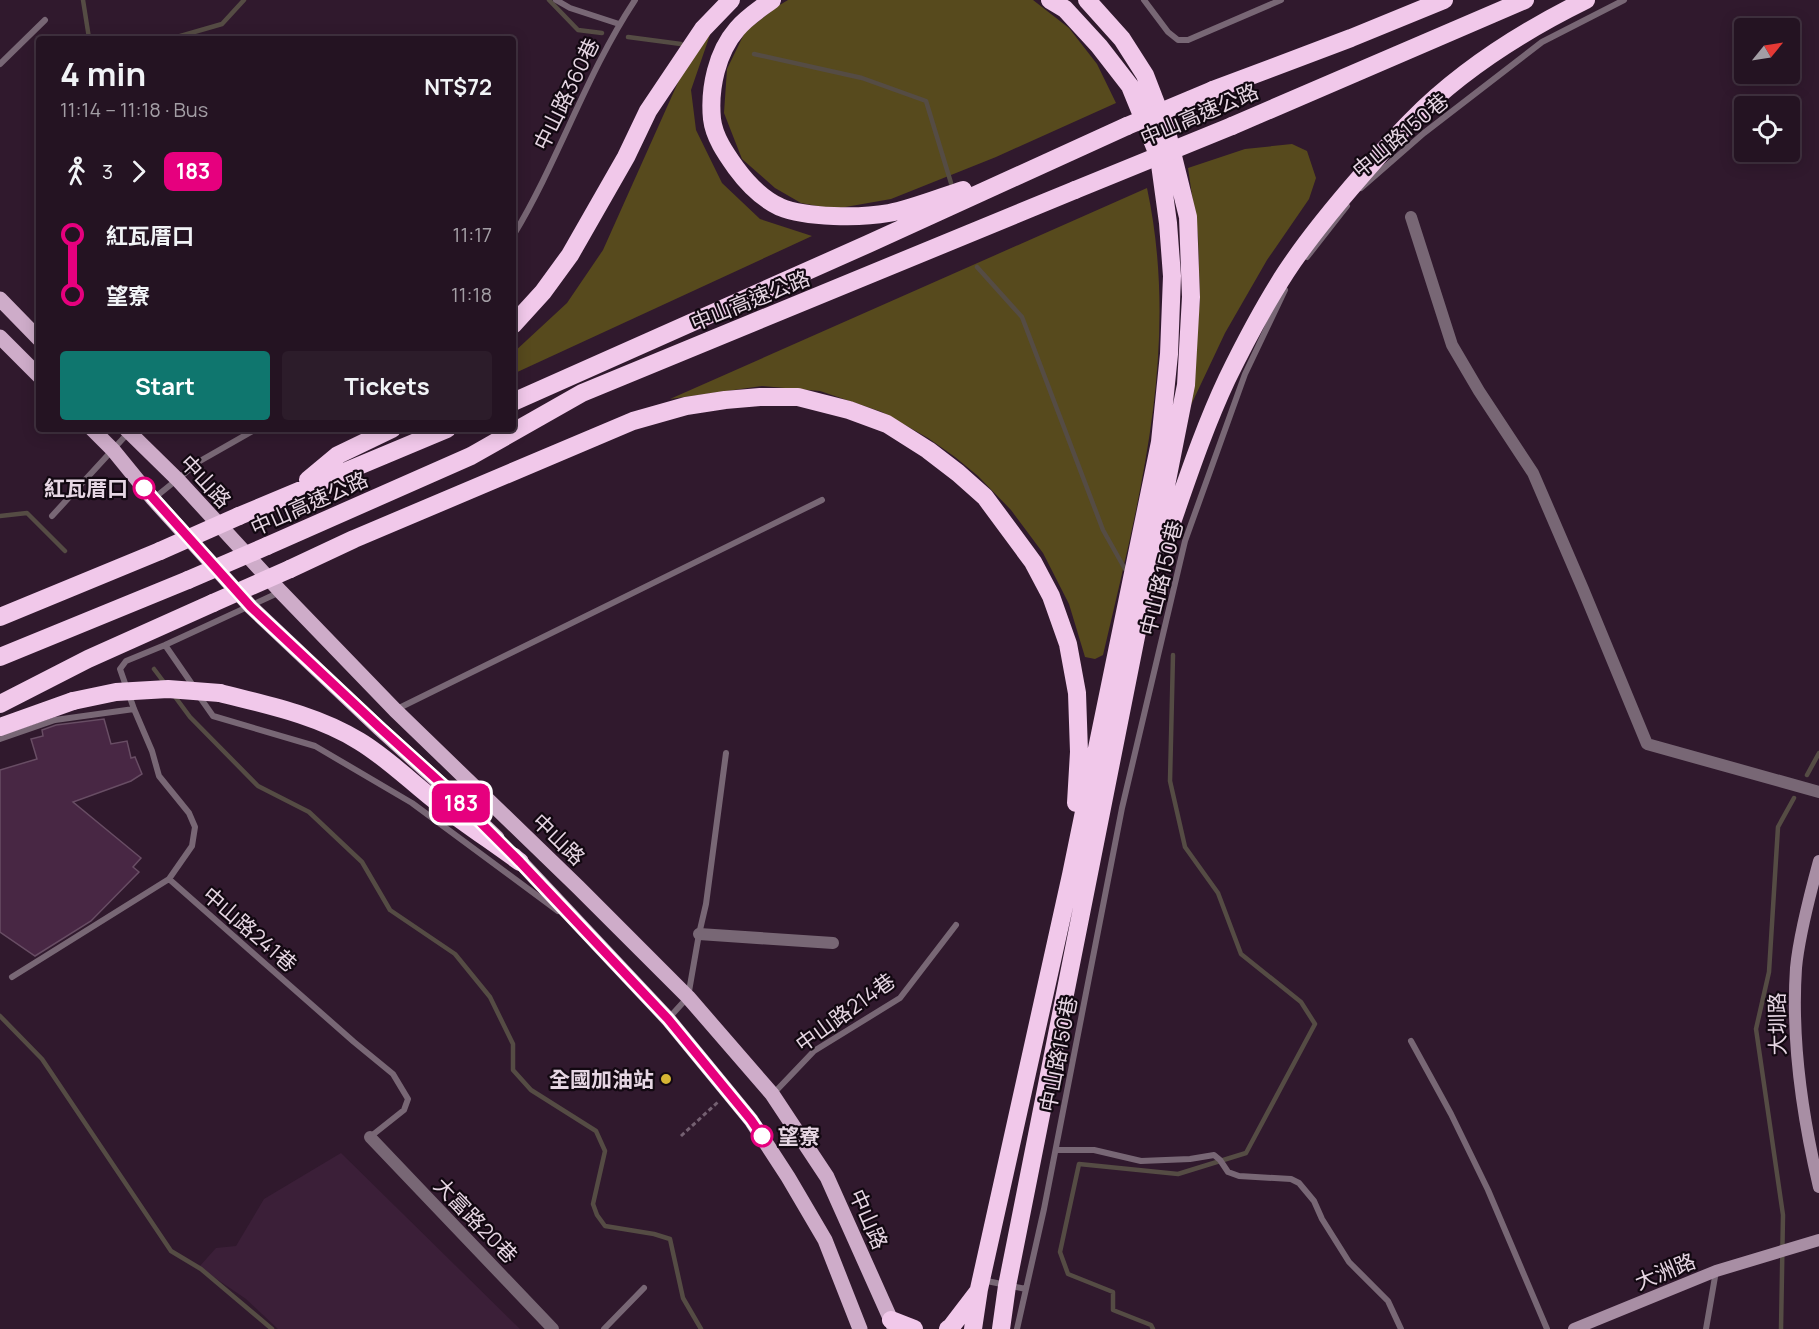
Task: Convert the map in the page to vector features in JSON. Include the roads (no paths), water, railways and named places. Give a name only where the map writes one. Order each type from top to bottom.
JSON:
[{"type":"highway","points":[[516,322],[543,292],[570,255],[616,176],[648,111],[703,28],[731,0]]},
{"type":"highway","points":[[772,0],[751,15],[736,30],[717,62],[712,120],[723,148],[742,176],[760,194],[780,207],[805,213],[841,216],[889,213],[962,190],[1127,126]]},
{"type":"highway","points":[[973,1329],[980,1284],[1071,875],[1160,442],[1169,354],[1172,276],[1159,157],[1130,86],[1099,46],[1065,9],[1050,0]]},
{"type":"highway","points":[[1001,1329],[1007,1286],[1186,385],[1191,297],[1188,217],[1167,132],[1145,75],[1122,39],[1087,0]]},
{"type":"highway","name":"中山高速公路","points":[[516,401],[1127,126],[1212,90],[1444,0]]},
{"type":"highway","name":"中山高速公路","points":[[516,430],[582,393],[1232,126],[1525,0]]},
{"type":"highway","points":[[1148,582],[1157,565],[1203,434],[1226,381],[1255,324],[1286,272],[1321,222],[1411,121],[1452,85],[1505,46],[1586,0]]},
{"type":"highway","points":[[0,704],[88,659],[354,539],[633,421],[686,406],[760,397],[798,397],[849,410],[887,424],[928,450],[985,497],[1033,562],[1051,596],[1068,644],[1077,693],[1079,752],[1071,875]]},
{"type":"highway","points":[[293,493],[338,455],[386,432]]},
{"type":"highway","name":"中山高速公路","points":[[0,617],[440,432]]},
{"type":"highway","name":"中山高速公路","points":[[0,657],[267,546],[471,456],[513,432]]},
{"type":"highway","points":[[0,727],[73,701],[127,691],[168,689],[220,693],[274,707],[316,721],[358,740],[397,768],[441,805],[520,862]]},
{"type":"highway","points":[[948,1329],[951,1328],[980,1284]]},
{"type":"highway","points":[[893,1324],[914,1329]]},
{"type":"main road","points":[[0,299],[36,336]]},
{"type":"main road","points":[[0,337],[36,373]]},
{"type":"main road","name":"中山路","points":[[95,432],[251,607],[444,786],[520,862],[668,1019],[751,1120],[782,1167],[825,1240],[860,1329]]},
{"type":"main road","name":"中山路","points":[[128,432],[178,480],[281,592],[395,710],[688,997],[772,1094],[827,1178],[893,1324]]},
{"type":"street","points":[[1411,217],[1452,345],[1479,391],[1533,472],[1647,744],[1819,792]]},
{"type":"street","name":"大圳路","points":[[1819,861],[1814,898],[1796,966],[1795,1010],[1796,1058],[1809,1143],[1819,1187]]},
{"type":"street","points":[[699,934],[833,943]]},
{"type":"street","name":"大富路20巷","points":[[370,1137],[553,1329]]},
{"type":"street","name":"大洲路","points":[[1574,1329],[1716,1271],[1819,1240]]},
{"type":"lane","points":[[555,0],[570,8],[619,24]]},
{"type":"lane","name":"中山路360巷","points":[[516,231],[619,24],[635,0]]},
{"type":"lane","points":[[1144,0],[1168,32],[1178,40],[1188,40],[1281,0]]},
{"type":"lane","name":"中山路150巷","points":[[1304,261],[1360,189],[1424,133],[1542,42],[1624,0]]},
{"type":"lane","points":[[0,64],[45,20]]},
{"type":"lane","name":"中山路150巷","points":[[1017,1329],[1056,1150],[1122,808],[1185,541],[1245,374],[1290,279],[1297,270]]},
{"type":"lane","points":[[52,516],[113,450],[126,432]]},
{"type":"lane","points":[[153,499],[200,461],[251,432]]},
{"type":"lane","points":[[395,710],[822,500]]},
{"type":"lane","points":[[12,977],[169,879],[192,846],[195,827],[189,813],[159,776],[152,751],[134,710],[120,669],[126,660],[165,645],[281,592]]},
{"type":"lane","points":[[165,645],[213,716],[315,746],[412,803],[583,929]]},
{"type":"lane","points":[[0,740],[55,720],[134,710]]},
{"type":"lane","points":[[668,1019],[688,997],[706,904],[726,753]]},
{"type":"lane","name":"中山路241巷","points":[[169,879],[393,1074],[408,1099],[404,1110],[370,1137]]},
{"type":"lane","name":"中山路214巷","points":[[772,1094],[814,1051],[900,998],[956,925]]},
{"type":"lane","points":[[1411,1041],[1451,1114],[1488,1190],[1547,1329]]},
{"type":"lane","points":[[1056,1150],[1094,1150],[1141,1161],[1190,1159],[1214,1155],[1228,1172],[1239,1176],[1291,1179],[1299,1183],[1314,1201],[1322,1219],[1349,1262],[1388,1301],[1401,1329]]},
{"type":"lane","points":[[1706,1329],[1716,1271]]},
{"type":"lane","points":[[980,1284],[1026,1289]]},
{"type":"lane","points":[[604,1329],[644,1288]]},
{"type":"waterway","points":[[83,0],[89,36]]},
{"type":"waterway","points":[[180,36],[222,24],[244,0]]},
{"type":"waterway","points":[[549,0],[578,30],[602,33]]},
{"type":"waterway","points":[[628,37],[681,44]]},
{"type":"waterway","points":[[754,54],[862,78],[926,101],[951,183]]},
{"type":"waterway","points":[[977,267],[1022,317],[1103,530],[1125,569]]},
{"type":"waterway","points":[[0,516],[27,513],[65,551]]},
{"type":"waterway","points":[[1153,1329],[1151,1325],[1113,1310],[1113,1292],[1068,1274],[1060,1252],[1079,1164],[1178,1174],[1246,1153],[1315,1024],[1301,1002],[1241,954],[1218,893],[1185,847],[1170,781],[1173,655]]},
{"type":"waterway","points":[[154,669],[166,685]]},
{"type":"waterway","points":[[173,694],[190,717],[258,786],[309,812],[362,862],[390,910],[455,954],[490,997],[513,1044],[513,1070],[531,1090],[596,1131],[605,1151],[593,1204],[597,1215],[605,1226],[670,1239],[683,1298],[701,1329]]},
{"type":"waterway","points":[[1807,775],[1819,753]]},
{"type":"waterway","points":[[1781,1329],[1783,1215],[1756,1029],[1769,972],[1778,827],[1794,798]]},
{"type":"waterway","points":[[0,1016],[42,1059],[171,1251],[201,1269],[272,1329]]},
{"type":"place","name":"紅瓦厝口","points":[[144,488]]},
{"type":"place","name":"全國加油站","points":[[666,1079]]},
{"type":"place","name":"望寮","points":[[762,1136]]}]
